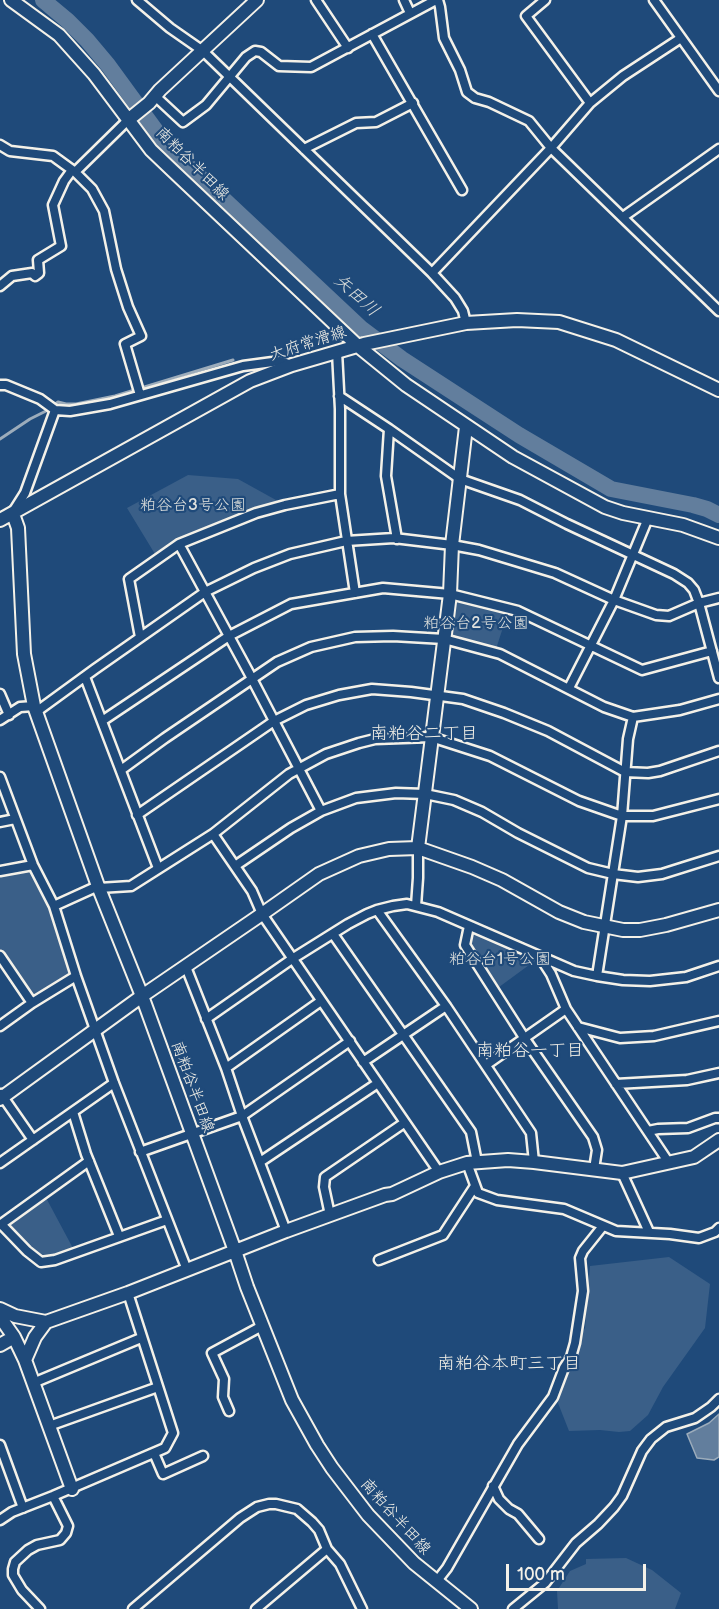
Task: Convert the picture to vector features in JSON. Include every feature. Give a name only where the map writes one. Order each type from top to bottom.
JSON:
[{"type":"street","name":"南粕谷半田線","points":[[10,0],[59,35],[94,74],[130,119],[151,150],[406,385],[513,457],[605,507],[683,525],[719,538]]},
{"type":"street","points":[[137,0],[202,51],[432,273],[455,298],[463,311],[466,323]]},
{"type":"street","points":[[0,286],[12,276],[32,273],[36,276],[39,273],[38,260],[61,246],[53,205],[60,189],[74,171],[257,0]]},
{"type":"street","points":[[316,0],[348,48]]},
{"type":"street","points":[[404,0],[410,13]]},
{"type":"street","points":[[152,99],[183,122],[206,105],[246,57],[255,51],[261,52],[279,66],[311,67],[437,0],[444,38],[460,70],[467,92],[475,98],[530,121],[551,148],[719,311]]},
{"type":"street","points":[[545,0],[526,16],[590,103]]},
{"type":"street","points":[[654,0],[719,91]]},
{"type":"street","points":[[372,34],[462,190]]},
{"type":"street","points":[[432,273],[551,148],[590,103],[623,76],[681,38]]},
{"type":"street","points":[[304,150],[356,123],[376,122],[413,103]]},
{"type":"street","points":[[0,145],[10,151],[53,156],[74,171],[92,189],[104,211],[116,269],[128,307],[141,336],[125,344],[140,395]]},
{"type":"street","points":[[623,217],[719,148]]},
{"type":"street","name":"大府常滑線","points":[[0,519],[13,514],[250,381],[292,365],[361,345],[466,323],[517,320],[559,322],[616,340],[719,390]]},
{"type":"street","points":[[336,352],[340,494],[355,593]]},
{"type":"street","points":[[0,385],[7,385],[40,399],[55,410],[70,411],[110,404],[243,366],[280,361],[292,365]]},
{"type":"street","points":[[243,366],[249,373],[250,381]]},
{"type":"street","points":[[339,396],[460,479],[520,500],[674,574],[688,583],[694,590],[699,603],[719,678]]},
{"type":"street","points":[[13,514],[25,493],[55,410]]},
{"type":"street","points":[[416,906],[418,848],[450,594],[452,545],[466,427]]},
{"type":"street","points":[[389,429],[386,476],[397,539]]},
{"type":"street","points":[[140,637],[129,579],[179,544],[256,513],[340,494]]},
{"type":"street","name":"南粕谷半田線","points":[[13,514],[18,528],[24,654],[35,709],[99,887],[142,996],[236,1251],[247,1287],[292,1400],[332,1468],[381,1530],[414,1563],[471,1609]]},
{"type":"street","points":[[569,688],[614,600],[648,518]]},
{"type":"street","points":[[0,720],[20,707],[35,709],[85,677],[205,592],[254,568],[290,554],[346,541],[397,539],[479,550],[555,573],[614,600],[656,615],[669,616],[699,603],[719,598]]},
{"type":"street","points":[[179,544],[321,811]]},
{"type":"street","points":[[102,721],[229,636],[291,604],[383,588],[450,594],[518,611],[642,670],[712,651]]},
{"type":"street","points":[[121,770],[277,663],[306,650],[349,638],[393,636],[444,639],[500,654],[604,707],[633,717],[680,710],[719,699]]},
{"type":"street","points":[[85,677],[158,868]]},
{"type":"street","points":[[137,814],[274,722],[306,705],[339,695],[372,689],[463,699],[548,731],[625,772],[660,771],[719,751]]},
{"type":"street","points":[[0,694],[9,715]]},
{"type":"street","points":[[597,976],[622,816],[628,739],[633,717]]},
{"type":"street","points":[[54,906],[99,887],[131,886],[213,834],[289,774],[326,754],[375,739],[431,737],[490,756],[579,801],[622,816],[653,816],[719,799]]},
{"type":"street","points":[[0,777],[33,865],[54,906],[114,1083],[187,1270]]},
{"type":"street","points":[[235,866],[291,828],[321,811],[356,798],[396,793],[425,794],[454,800],[482,812],[588,868],[613,874],[638,877],[662,874],[719,856]]},
{"type":"street","points":[[0,822],[15,819]]},
{"type":"street","points":[[213,834],[252,891],[262,914],[292,959],[439,1172]]},
{"type":"street","points":[[33,1140],[1,1096],[319,874],[359,856],[389,849],[418,848],[501,880],[559,912],[585,922],[623,930],[640,930],[666,925],[719,909]]},
{"type":"street","points":[[0,871],[33,865]]},
{"type":"street","points":[[206,1019],[292,959],[367,914],[407,904],[438,912],[574,971],[597,976],[650,981],[686,978],[719,966]]},
{"type":"street","points":[[377,910],[446,1006],[531,1133],[534,1162]]},
{"type":"street","points":[[470,926],[465,945],[525,1039],[593,1137],[597,1150],[594,1169]]},
{"type":"street","points":[[333,934],[471,1132],[472,1162],[478,1193],[497,1200],[564,1209],[616,1231],[699,1238],[719,1228]]},
{"type":"street","points":[[0,956],[32,1003]]},
{"type":"street","points":[[540,957],[551,974],[566,1009],[669,1163]]},
{"type":"street","points":[[186,967],[286,1231]]},
{"type":"street","points":[[0,1026],[76,976]]},
{"type":"street","points":[[226,1068],[321,1001]]},
{"type":"street","points":[[363,1062],[446,1006]]},
{"type":"street","points":[[486,1065],[566,1009]]},
{"type":"street","points":[[578,1027],[620,1038],[654,1036],[719,1021]]},
{"type":"street","points":[[140,1152],[242,1116],[350,1041]]},
{"type":"street","points":[[616,1084],[687,1080],[719,1073]]},
{"type":"street","points":[[0,1163],[114,1083]]},
{"type":"street","points":[[260,1162],[378,1083]]},
{"type":"street","points":[[73,1113],[89,1161],[119,1236]]},
{"type":"street","points":[[648,1131],[688,1128],[719,1118]]},
{"type":"street","points":[[330,1215],[324,1187],[325,1177],[404,1123]]},
{"type":"street","points":[[0,1309],[15,1316],[46,1322],[128,1293],[286,1231],[392,1194],[439,1172],[472,1162],[508,1160],[622,1173],[694,1157],[719,1140]]},
{"type":"street","points":[[89,1161],[1,1225],[41,1262],[55,1260],[166,1220]]},
{"type":"street","points":[[622,1173],[649,1232]]},
{"type":"street","points":[[379,1260],[443,1235],[475,1186]]},
{"type":"street","points":[[436,1582],[447,1568],[527,1430],[553,1397],[575,1343],[583,1291],[580,1258],[603,1226]]},
{"type":"street","points":[[0,1520],[12,1512],[72,1489],[165,1448],[173,1433],[128,1293]]},
{"type":"street","points":[[0,1317],[14,1337],[25,1360],[72,1489]]},
{"type":"street","points":[[25,1360],[35,1336],[46,1322]]},
{"type":"street","points":[[229,1411],[224,1397],[224,1379],[212,1353],[262,1326]]},
{"type":"street","points":[[0,1345],[14,1337]]},
{"type":"street","points":[[33,1383],[141,1338]]},
{"type":"street","points":[[49,1426],[158,1387]]},
{"type":"street","points":[[513,1609],[545,1583],[576,1543],[614,1507],[651,1439],[666,1427],[695,1418],[719,1399]]},
{"type":"street","points":[[0,1445],[23,1508]]},
{"type":"street","points":[[154,1453],[163,1474],[203,1456]]},
{"type":"street","points":[[493,1486],[499,1499],[518,1514],[539,1539]]},
{"type":"street","points":[[40,1609],[22,1590],[13,1575],[13,1569],[15,1562],[28,1550],[37,1545],[60,1540],[66,1533],[68,1526],[54,1496]]},
{"type":"street","points":[[133,1609],[240,1518],[262,1506],[276,1504],[297,1509],[307,1516],[319,1530],[327,1549],[340,1564],[362,1609]]},
{"type":"street","points":[[256,1609],[327,1549]]},
{"type":"green space","name":"粕谷台3号公園","points":[[188,475],[238,479],[285,505],[179,544],[158,559],[127,508]]},
{"type":"green space","name":"粕谷台2号公園","points":[[450,594],[509,609],[495,652],[444,639]]},
{"type":"green space","points":[[33,865],[76,976],[32,1003],[0,959],[0,871]]},
{"type":"green space","name":"粕谷台1号公園","points":[[469,926],[540,957],[495,990],[465,945]]},
{"type":"green space","points":[[44,1194],[75,1252],[41,1262],[1,1224]]},
{"type":"green space","points":[[669,1257],[710,1284],[705,1328],[663,1387],[648,1415],[630,1431],[569,1431],[558,1403],[562,1369],[585,1328],[590,1266]]},
{"type":"green space","points":[[626,1558],[652,1570],[681,1593],[675,1609],[558,1609],[557,1591],[570,1571],[586,1564],[586,1559]]},
{"type":"shaded area","points":[[719,1414],[719,1457],[714,1460],[697,1458],[687,1434],[709,1423]]},
{"type":"waterway","name":"矢田川","points":[[43,0],[87,40],[170,150],[362,329],[402,359],[519,435],[611,489],[693,505],[719,515]]},
{"type":"waterway","points":[[0,439],[58,402],[76,404],[115,396],[233,360]]},
{"type":"district","name":"南粕谷二丁目","points":[[424,734]]},
{"type":"district","name":"南粕谷一丁目","points":[[530,1051]]},
{"type":"district","name":"南粕谷本町三丁目","points":[[509,1364]]}]
